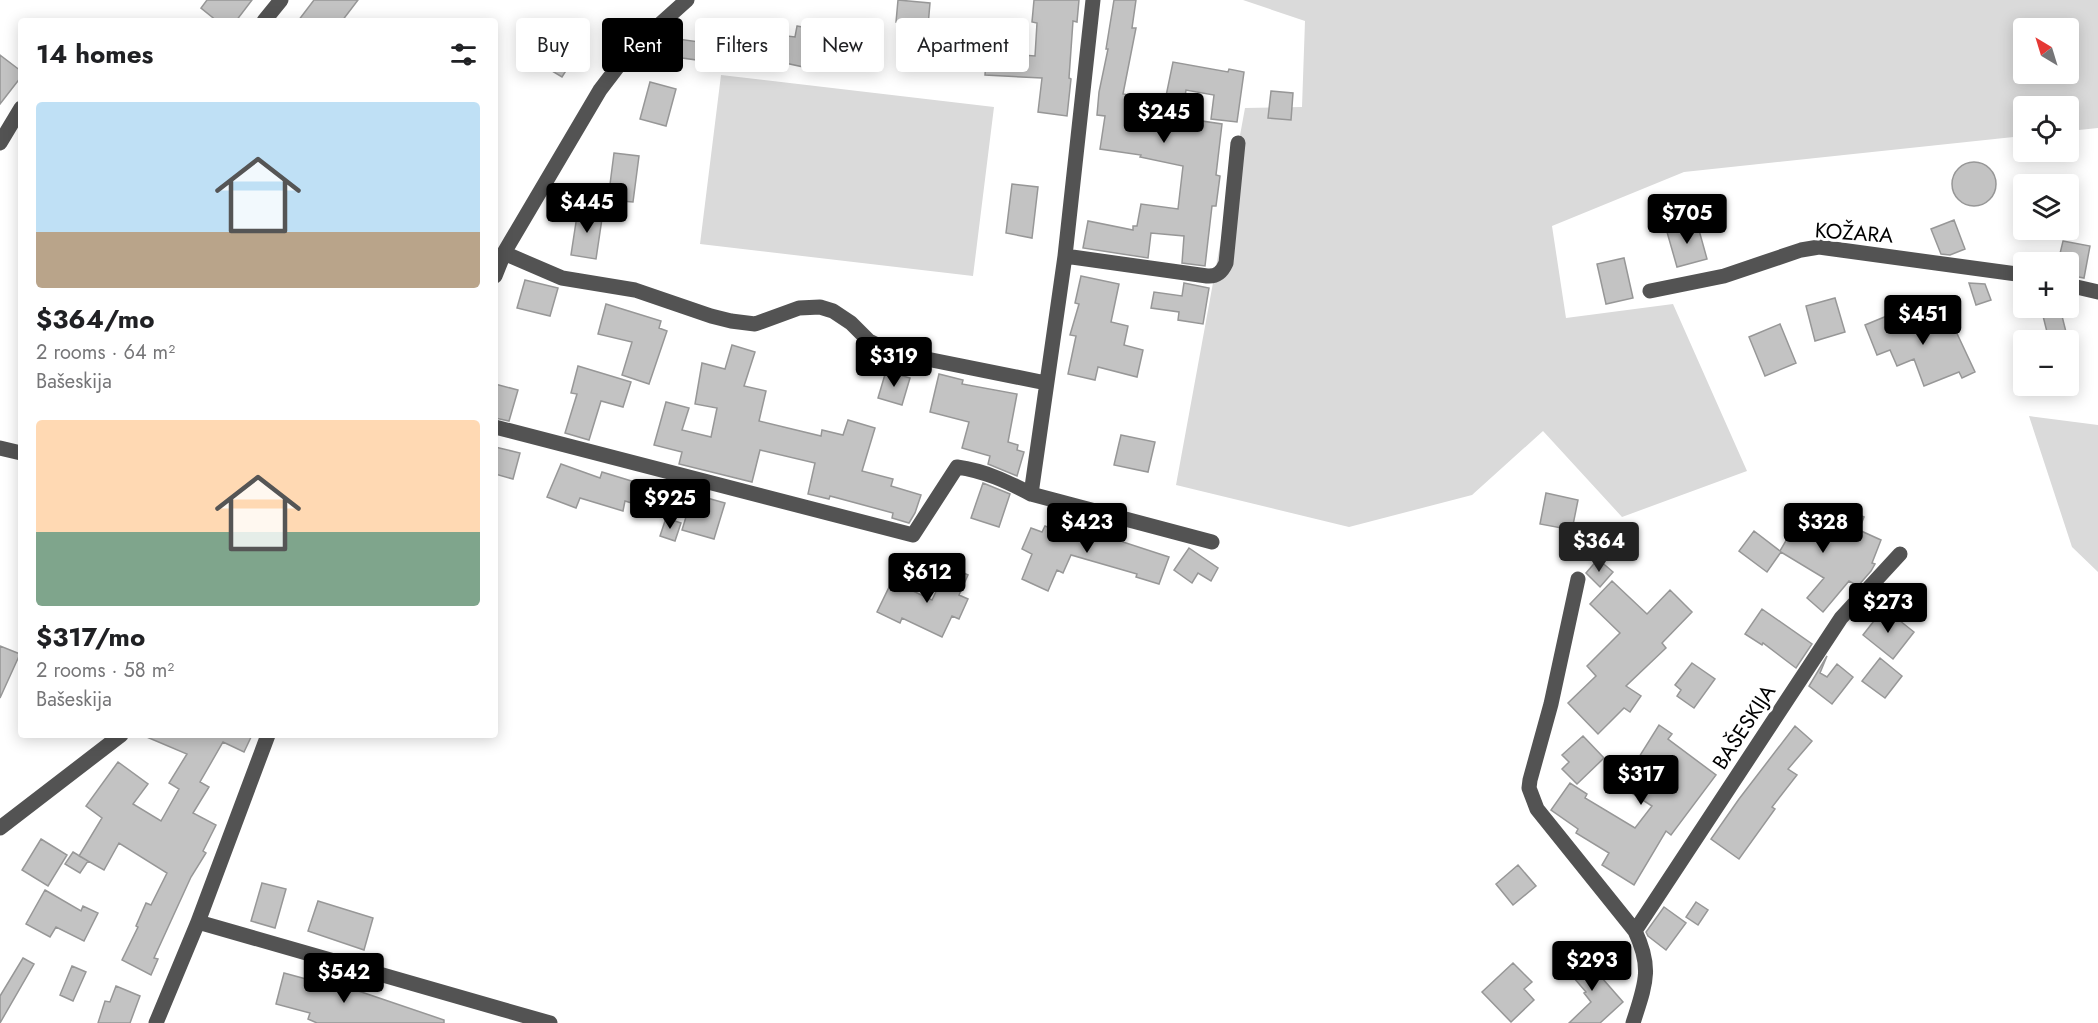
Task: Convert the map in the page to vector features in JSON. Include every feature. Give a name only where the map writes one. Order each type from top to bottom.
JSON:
[{"type":"street","points":[[266,18],[280,0]]},
{"type":"street","points":[[498,269],[504,254],[600,90],[629,52],[687,0]]},
{"type":"street","points":[[1031,494],[1065,256],[1093,0]]},
{"type":"street","points":[[0,143],[18,113]]},
{"type":"street","points":[[1065,256],[1207,276],[1218,274],[1226,263],[1238,143]]},
{"type":"street","name":"KOŽARA","points":[[1650,291],[1725,276],[1802,250],[1819,248],[2013,274]]},
{"type":"street","points":[[504,254],[562,278],[635,290],[731,321],[755,324],[799,308],[820,307],[833,311],[851,323],[870,341],[892,352],[1046,383]]},
{"type":"street","points":[[2079,288],[2098,292]]},
{"type":"street","points":[[498,428],[914,535],[957,467],[977,470],[998,477],[1031,494],[1212,542]]},
{"type":"street","points":[[0,448],[18,452]]},
{"type":"street","name":"BAŠESKIJA","points":[[1635,931],[1841,618],[1900,555]]},
{"type":"street","points":[[1578,579],[1551,704],[1529,788],[1537,809],[1635,931],[1644,950],[1647,965],[1645,983],[1633,1023]]},
{"type":"street","points":[[0,828],[117,738]]},
{"type":"street","points":[[156,1023],[198,922],[267,738]]},
{"type":"street","points":[[198,922],[550,1023]]},
{"type":"shaded area","points":[[1243,0],[2098,0],[2098,128],[2079,130],[2079,96],[2013,96],[2013,137],[1684,172],[1552,226],[1566,318],[1673,304],[1747,471],[1622,517],[1543,431],[1472,495],[1349,527],[1176,485],[1245,108],[1302,107],[1305,21]]},
{"type":"shaded area","points":[[721,75],[994,107],[973,276],[700,244]]},
{"type":"shaded area","points":[[2029,416],[2098,425],[2098,572],[2072,547]]},
{"type":"building","points":[[207,0],[252,0],[238,18],[213,18],[201,8]]},
{"type":"building","points":[[314,0],[358,0],[344,18],[300,18]]},
{"type":"building","points":[[898,0],[930,3],[929,18],[896,18]]},
{"type":"building","points":[[1034,0],[1079,0],[1077,22],[1073,21],[1067,116],[1038,112],[1042,78],[985,75],[985,72],[1029,72],[1029,56],[1035,56],[1037,23],[1032,22]]},
{"type":"building","points":[[1114,0],[1136,0],[1132,28],[1136,28],[1123,94],[1165,101],[1173,62],[1228,72],[1229,69],[1244,72],[1237,122],[1211,119],[1214,95],[1186,90],[1182,118],[1222,124],[1216,175],[1220,176],[1216,206],[1212,206],[1205,266],[1182,263],[1184,236],[1151,233],[1148,258],[1083,248],[1088,221],[1133,230],[1133,226],[1137,226],[1141,204],[1178,209],[1183,166],[1140,157],[1141,155],[1100,149],[1105,116],[1097,115],[1099,92],[1108,49],[1106,49]]},
{"type":"building","points":[[797,26],[801,27],[801,66],[789,64],[789,36],[795,37]]},
{"type":"building","points":[[683,40],[695,41],[695,60],[683,58]]},
{"type":"building","points":[[0,55],[18,69],[18,81],[0,104]]},
{"type":"building","points":[[554,72],[565,72],[562,77]]},
{"type":"building","points":[[650,82],[676,89],[666,126],[640,119]]},
{"type":"building","points":[[1271,91],[1293,93],[1291,120],[1268,118]]},
{"type":"building","points":[[614,153],[639,156],[633,202],[608,200]]},
{"type":"building","points":[[1974,162],[1989,169],[1996,184],[1989,199],[1974,206],[1959,199],[1952,184],[1959,169]]},
{"type":"building","points":[[1012,184],[1038,187],[1032,238],[1006,233]]},
{"type":"building","points":[[578,209],[603,212],[596,259],[571,255]]},
{"type":"building","points":[[1954,220],[1965,249],[1950,255],[1941,254],[1931,229]]},
{"type":"building","points":[[1697,223],[1707,259],[1677,267],[1667,232]]},
{"type":"building","points":[[2063,241],[2090,246],[2084,278],[2079,277],[2079,252],[2060,252]]},
{"type":"building","points":[[1624,258],[1633,298],[1606,304],[1597,264]]},
{"type":"building","points":[[1081,276],[1119,284],[1111,322],[1128,326],[1124,345],[1143,350],[1137,377],[1098,367],[1095,380],[1068,374],[1076,336],[1070,335],[1079,304],[1075,303]]},
{"type":"building","points":[[525,280],[558,288],[550,316],[517,308]]},
{"type":"building","points":[[1184,283],[1209,288],[1203,324],[1178,320],[1179,312],[1151,308],[1154,292],[1182,296]]},
{"type":"building","points":[[1969,283],[1985,284],[1991,300],[1976,305]]},
{"type":"building","points":[[1835,298],[1845,332],[1815,341],[1806,306]]},
{"type":"building","points":[[606,304],[661,321],[659,328],[667,331],[649,384],[622,375],[632,342],[598,334]]},
{"type":"building","points":[[1946,310],[1975,372],[1962,378],[1959,372],[1924,386],[1914,359],[1897,366],[1890,350],[1877,355],[1865,325],[1894,313],[1901,331]]},
{"type":"building","points":[[2044,318],[2062,318],[2066,330],[2046,330]]},
{"type":"building","points":[[1780,324],[1796,363],[1765,376],[1749,337]]},
{"type":"building","points":[[732,345],[755,352],[744,386],[766,391],[759,421],[821,436],[822,430],[843,435],[848,420],[875,428],[862,471],[893,479],[891,486],[921,495],[909,523],[892,518],[893,513],[830,496],[829,499],[808,494],[815,463],[760,450],[752,482],[679,464],[682,452],[654,445],[666,402],[689,408],[682,430],[711,437],[717,408],[695,404],[702,363],[725,369]]},
{"type":"building","points":[[578,366],[631,382],[623,407],[601,401],[589,440],[565,433],[577,394],[571,393]]},
{"type":"building","points":[[886,371],[910,378],[902,405],[878,398]]},
{"type":"building","points":[[939,374],[963,380],[962,384],[1017,394],[1008,442],[1018,445],[1017,450],[1024,452],[1017,476],[988,464],[990,456],[962,448],[969,422],[930,412]]},
{"type":"building","points":[[498,385],[518,390],[509,421],[498,419]]},
{"type":"building","points":[[1121,435],[1155,442],[1148,472],[1114,465]]},
{"type":"building","points":[[498,448],[520,453],[513,479],[498,475]]},
{"type":"building","points":[[561,464],[600,478],[602,472],[661,490],[654,510],[625,501],[623,511],[580,498],[576,508],[547,497]]},
{"type":"building","points":[[983,483],[1010,494],[999,527],[971,518]]},
{"type":"building","points":[[1546,493],[1578,500],[1572,530],[1540,524]]},
{"type":"building","points":[[693,494],[725,503],[714,539],[682,530]]},
{"type":"building","points":[[1838,506],[1864,517],[1859,530],[1881,540],[1871,571],[1858,586],[1849,581],[1823,612],[1807,598],[1824,578],[1781,552],[1767,572],[1739,551],[1754,531],[1780,551],[1798,520],[1825,536]]},
{"type":"building","points":[[666,518],[681,523],[675,541],[660,536]]},
{"type":"building","points":[[1071,519],[1124,537],[1123,542],[1169,557],[1159,584],[1136,577],[1137,574],[1071,555],[1063,573],[1057,570],[1048,591],[1022,579],[1032,554],[1022,549],[1031,528],[1042,532],[1045,526],[1064,534]]},
{"type":"building","points":[[1189,548],[1218,568],[1211,581],[1198,573],[1192,583],[1174,570]]},
{"type":"building","points":[[1598,559],[1613,572],[1600,587],[1586,573]]},
{"type":"building","points":[[948,566],[968,575],[959,595],[968,599],[959,619],[952,616],[942,637],[902,618],[900,623],[877,612],[892,581],[932,600]]},
{"type":"building","points":[[1612,581],[1647,614],[1670,590],[1692,612],[1662,643],[1666,648],[1626,686],[1641,696],[1630,712],[1624,708],[1598,734],[1568,703],[1596,676],[1587,666],[1620,633],[1590,604]]},
{"type":"building","points":[[1900,584],[1912,594],[1901,607],[1887,600]]},
{"type":"building","points":[[1884,608],[1914,632],[1893,659],[1863,635]]},
{"type":"building","points":[[1762,609],[1812,644],[1796,668],[1763,643],[1762,645],[1745,634]]},
{"type":"building","points":[[0,646],[18,653],[18,658],[0,698]]},
{"type":"building","points":[[1827,656],[1820,673],[1827,677],[1837,664],[1853,677],[1832,704],[1809,686]]},
{"type":"building","points":[[1880,658],[1902,676],[1885,698],[1862,681]]},
{"type":"building","points":[[1692,663],[1715,679],[1694,708],[1677,696],[1681,690],[1675,685]]},
{"type":"building","points":[[1659,725],[1672,734],[1668,739],[1716,775],[1671,835],[1666,831],[1634,885],[1602,865],[1609,853],[1576,833],[1578,829],[1551,810],[1570,783],[1587,794],[1585,798],[1635,828],[1652,806],[1621,786]]},
{"type":"building","points":[[1795,726],[1812,741],[1788,769],[1797,775],[1772,807],[1775,809],[1739,859],[1711,839]]},
{"type":"building","points":[[1583,736],[1604,758],[1577,784],[1562,769],[1569,762],[1562,755]]},
{"type":"building","points":[[149,738],[251,738],[244,752],[223,742],[200,782],[209,787],[193,813],[216,825],[203,851],[206,853],[191,877],[154,958],[158,959],[151,975],[122,960],[138,927],[136,926],[146,903],[151,905],[167,873],[119,843],[104,870],[79,856],[102,818],[86,806],[118,762],[148,784],[133,804],[161,821],[179,789],[169,783],[187,754]]},
{"type":"building","points":[[41,839],[67,855],[48,886],[22,870]]},
{"type":"building","points":[[73,852],[88,861],[80,873],[65,864]]},
{"type":"building","points":[[1518,865],[1536,886],[1513,905],[1496,884]]},
{"type":"building","points":[[262,883],[286,889],[275,928],[251,921]]},
{"type":"building","points":[[45,890],[81,911],[83,906],[98,913],[84,941],[56,927],[50,937],[26,924]]},
{"type":"building","points":[[318,901],[373,918],[364,950],[308,931]]},
{"type":"building","points":[[1696,902],[1708,910],[1698,925],[1686,917]]},
{"type":"building","points":[[1664,907],[1686,923],[1666,950],[1646,932]]},
{"type":"building","points":[[1576,952],[1623,1002],[1600,1023],[1569,1023],[1591,1002],[1584,993],[1586,992],[1562,964]]},
{"type":"building","points":[[23,958],[34,964],[0,1023],[0,996]]},
{"type":"building","points":[[1513,963],[1532,982],[1524,989],[1534,1000],[1511,1022],[1482,992]]},
{"type":"building","points":[[72,966],[86,972],[73,1001],[60,995]]},
{"type":"building","points":[[284,973],[321,983],[323,979],[444,1020],[444,1023],[317,1023],[308,1019],[310,1013],[276,1004]]},
{"type":"building","points":[[116,986],[140,996],[130,1023],[98,1023],[105,1001],[110,1002]]}]
